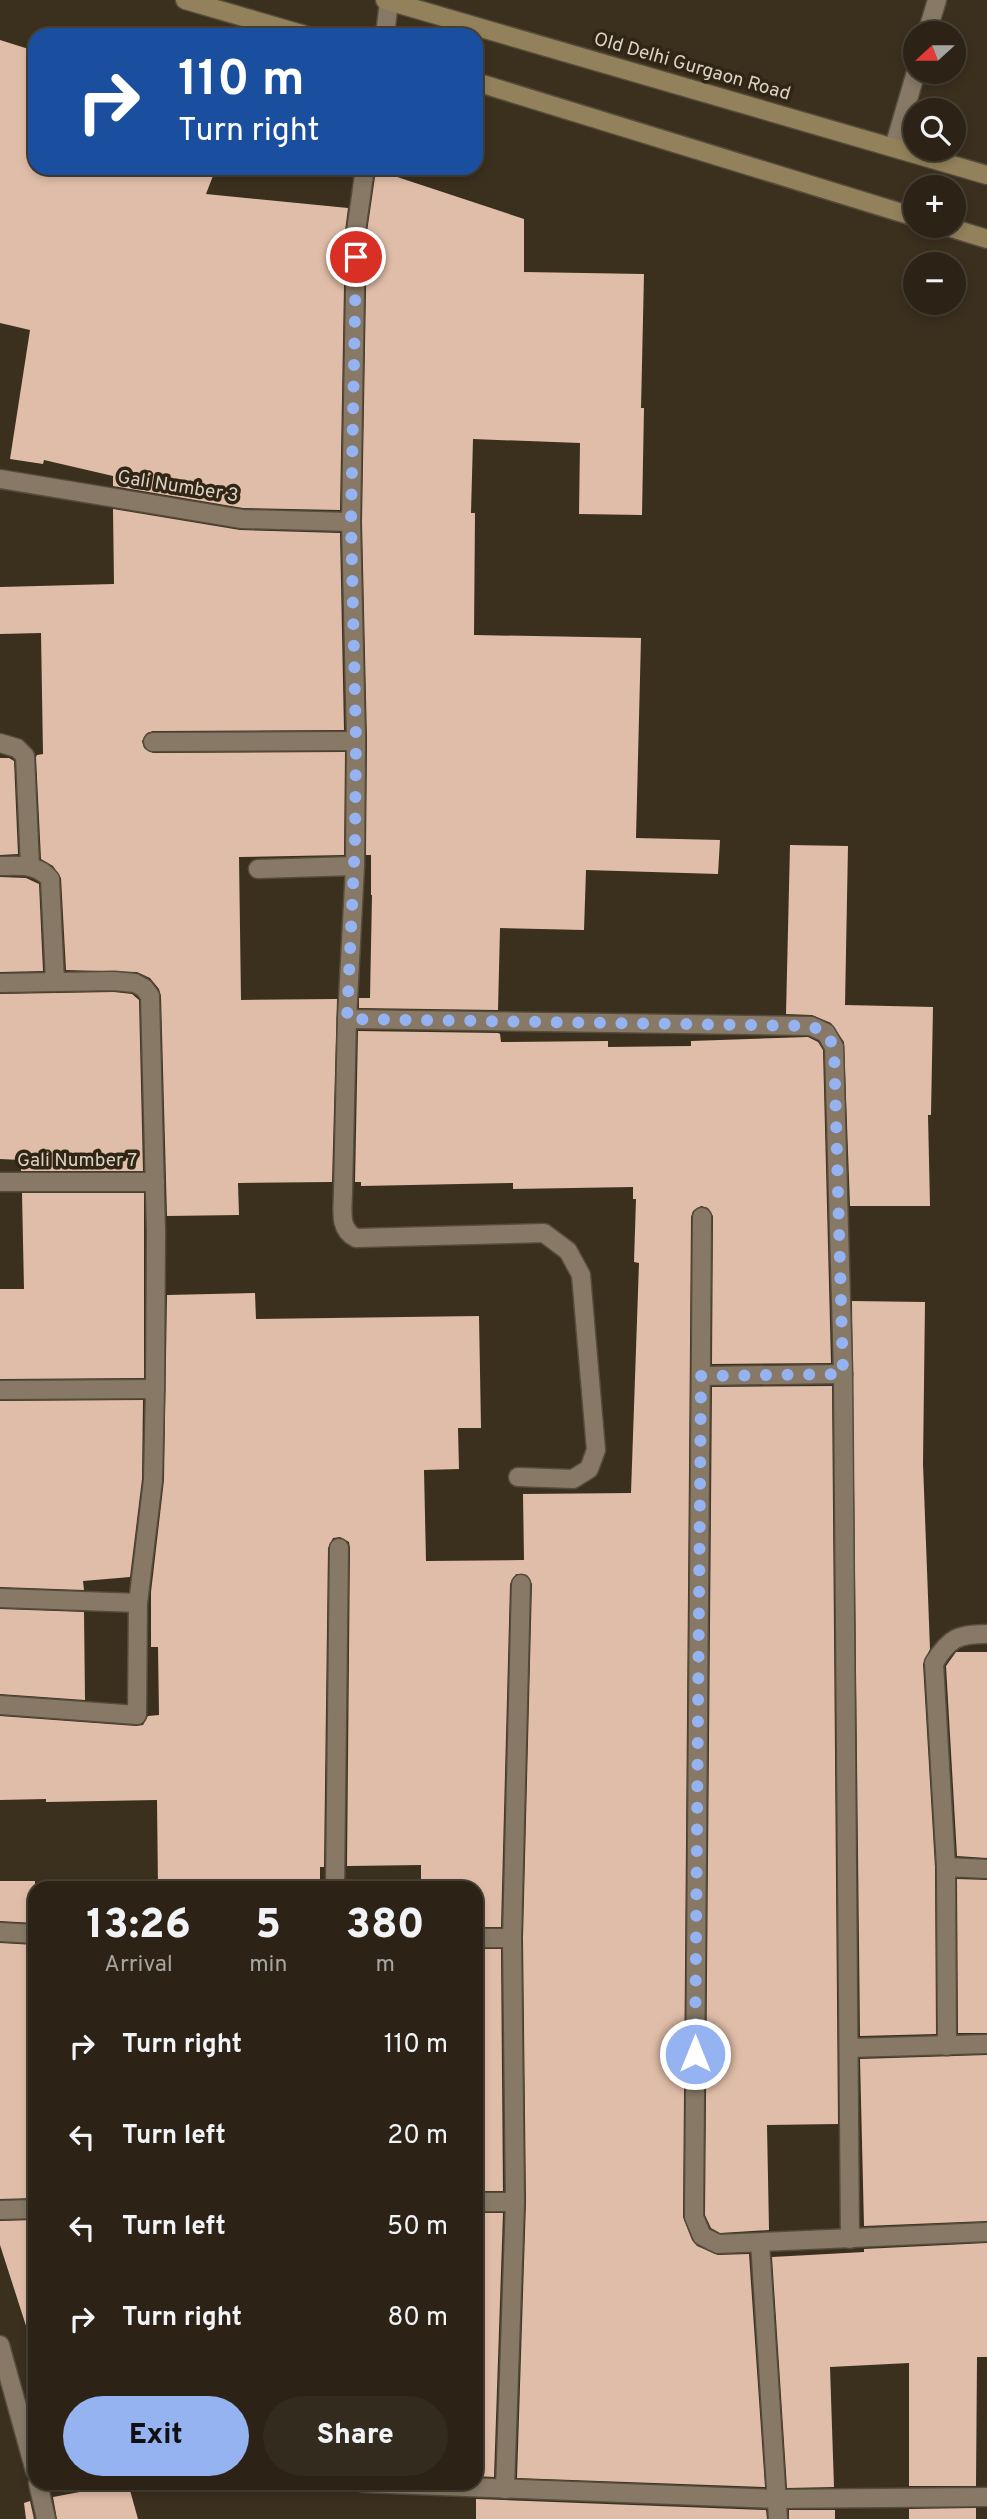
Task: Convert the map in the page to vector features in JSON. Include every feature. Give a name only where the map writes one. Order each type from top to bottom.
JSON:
[{"type":"main road","points":[[185,0],[281,28]]},
{"type":"main road","name":"Old Delhi Gurgaon Road","points":[[387,1],[481,28]]},
{"type":"main road","name":"Old Delhi Gurgaon Road","points":[[483,29],[987,175]]},
{"type":"main road","points":[[483,84],[903,212]]},
{"type":"main road","points":[[966,232],[987,239]]},
{"type":"street","points":[[931,21],[937,0]]},
{"type":"street","points":[[385,28],[387,1]]},
{"type":"street","points":[[894,147],[912,84]]},
{"type":"street","points":[[365,175],[356,231],[351,522],[356,741],[355,866],[347,1019],[343,1223],[348,1234],[356,1238],[544,1233],[568,1251],[582,1275],[596,1450],[589,1469],[573,1479],[518,1477]]},
{"type":"street","name":"Gali Number 3","points":[[0,479],[242,519],[351,522]]},
{"type":"street","points":[[153,742],[356,741]]},
{"type":"street","points":[[0,743],[17,748],[25,756],[30,866]]},
{"type":"street","points":[[0,866],[30,866],[43,870],[50,879],[55,982]]},
{"type":"street","points":[[258,869],[355,866]]},
{"type":"street","points":[[0,983],[114,981],[135,983],[144,988],[150,996],[155,1182],[153,1480],[138,1603],[137,1715],[0,1705]]},
{"type":"street","points":[[347,1019],[811,1026],[826,1033],[834,1047],[843,1374],[850,2239]]},
{"type":"street","name":"Gali Number 7","points":[[0,1182],[155,1182]]},
{"type":"street","points":[[702,1217],[694,2217],[702,2236],[718,2244],[987,2232]]},
{"type":"street","points":[[701,1376],[843,1374]]},
{"type":"street","points":[[0,1390],[155,1389]]},
{"type":"street","points":[[335,1881],[338,1548]]},
{"type":"street","points":[[505,2489],[515,2202],[512,1938],[521,1584]]},
{"type":"street","points":[[0,1598],[138,1603]]},
{"type":"street","points":[[947,2046],[946,1867],[934,1663],[946,1644],[966,1634],[987,1634]]},
{"type":"street","points":[[946,1867],[987,1869]]},
{"type":"street","points":[[0,1932],[28,1934]]},
{"type":"street","points":[[483,1938],[512,1938]]},
{"type":"street","points":[[849,2049],[987,2044]]},
{"type":"street","points":[[483,2203],[515,2202]]},
{"type":"street","points":[[0,2210],[28,2209]]},
{"type":"street","points":[[760,2243],[778,2519]]},
{"type":"street","points":[[0,2345],[28,2445]]},
{"type":"street","points":[[483,2488],[777,2499],[987,2497]]},
{"type":"street","points":[[40,2490],[46,2519]]},
{"type":"building","points":[[0,40],[28,49],[28,175],[213,175],[206,194],[348,208],[345,231],[340,510],[243,508],[113,486],[113,476],[44,460],[43,464],[10,459],[30,330],[0,323]]},
{"type":"building","points":[[375,175],[391,175],[524,219],[524,272],[644,274],[642,515],[579,514],[580,443],[473,439],[471,513],[475,513],[474,635],[641,638],[636,838],[720,840],[718,874],[586,870],[584,930],[500,928],[498,1010],[359,1008],[359,998],[370,998],[372,895],[371,855],[366,855],[367,741],[362,522],[367,232]]},
{"type":"building","points":[[113,509],[240,530],[340,533],[344,730],[153,731],[147,733],[142,741],[144,748],[153,753],[345,752],[344,855],[239,857],[241,1000],[337,999],[332,1182],[238,1183],[239,1215],[167,1216],[159,989],[150,978],[137,972],[66,970],[61,878],[53,866],[41,859],[36,757],[43,754],[41,633],[0,634],[0,587],[114,584]]},
{"type":"building","points":[[0,758],[14,761],[18,854],[0,855]]},
{"type":"building","points":[[790,845],[848,846],[845,1005],[933,1007],[931,1115],[928,1115],[930,1206],[850,1206],[844,1042],[831,1023],[812,1015],[786,1014]]},
{"type":"building","points":[[0,877],[26,878],[39,884],[43,971],[0,972]]},
{"type":"building","points":[[0,994],[132,994],[139,1000],[143,1171],[21,1171],[21,1160],[0,1159]]},
{"type":"building","points":[[358,1031],[498,1033],[501,1042],[608,1041],[608,1047],[691,1046],[691,1041],[808,1037],[818,1042],[823,1050],[831,1363],[712,1364],[713,1216],[708,1208],[701,1206],[693,1211],[691,1217],[683,2217],[697,2246],[718,2255],[749,2254],[765,2487],[517,2478],[526,2202],[523,1938],[532,1584],[527,1575],[516,1574],[510,1584],[501,1927],[483,1927],[483,1881],[421,1881],[421,1865],[347,1866],[350,1548],[349,1542],[340,1537],[333,1538],[328,1548],[324,1867],[320,1867],[320,1881],[158,1881],[157,1800],[0,1800],[0,1716],[136,1726],[143,1725],[148,1716],[159,1715],[158,1647],[151,1647],[151,1592],[164,1480],[167,1295],[255,1293],[256,1319],[479,1316],[481,1428],[458,1428],[459,1469],[424,1470],[426,1561],[524,1560],[523,1494],[631,1493],[639,1263],[634,1262],[636,1199],[633,1199],[633,1187],[513,1189],[513,1183],[361,1186],[361,1182],[355,1182]]},
{"type":"building","points":[[22,1193],[144,1193],[144,1378],[0,1379],[0,1289],[24,1289]]},
{"type":"building","points":[[852,1301],[925,1302],[923,1464],[930,1649],[923,1664],[935,1867],[936,2034],[860,2036]]},
{"type":"building","points":[[832,1386],[838,2124],[767,2125],[769,2230],[720,2233],[711,2228],[705,2215],[712,1387]]},
{"type":"building","points":[[143,1400],[142,1479],[130,1577],[83,1581],[84,1590],[0,1587],[0,1401]]},
{"type":"building","points":[[0,1609],[84,1612],[85,1700],[0,1694]]},
{"type":"building","points":[[956,1652],[987,1652],[987,1858],[957,1856],[946,1666]]},
{"type":"building","points":[[957,1879],[987,1880],[987,2033],[958,2033]]},
{"type":"building","points":[[0,1881],[28,1881],[28,1923],[0,1921]]},
{"type":"building","points":[[0,1943],[28,1945],[28,2198],[0,2199]]},
{"type":"building","points":[[483,1949],[501,1949],[503,2191],[483,2191]]},
{"type":"building","points":[[987,2055],[987,2221],[864,2226],[860,2059]]},
{"type":"building","points":[[483,2213],[503,2213],[494,2477],[483,2476]]},
{"type":"building","points":[[28,2220],[28,2332],[0,2245],[0,2221]]},
{"type":"building","points":[[987,2243],[987,2357],[977,2357],[976,2486],[909,2486],[909,2363],[830,2367],[834,2487],[787,2488],[772,2257]]},
{"type":"building","points":[[90,2490],[130,2490],[138,2519],[57,2519],[53,2497]]},
{"type":"building","points":[[476,2499],[766,2510],[767,2519],[476,2519]]},
{"type":"building","points":[[30,2501],[34,2519],[26,2519],[24,2503]]},
{"type":"building","points":[[976,2508],[976,2519],[909,2519],[909,2509]]},
{"type":"building","points":[[789,2510],[835,2510],[835,2519],[789,2519]]},
{"type":"route","points":[[356,257],[351,522],[356,741],[355,866],[347,1019],[811,1026],[826,1033],[834,1047],[843,1374],[701,1376],[695,2054]]}]
